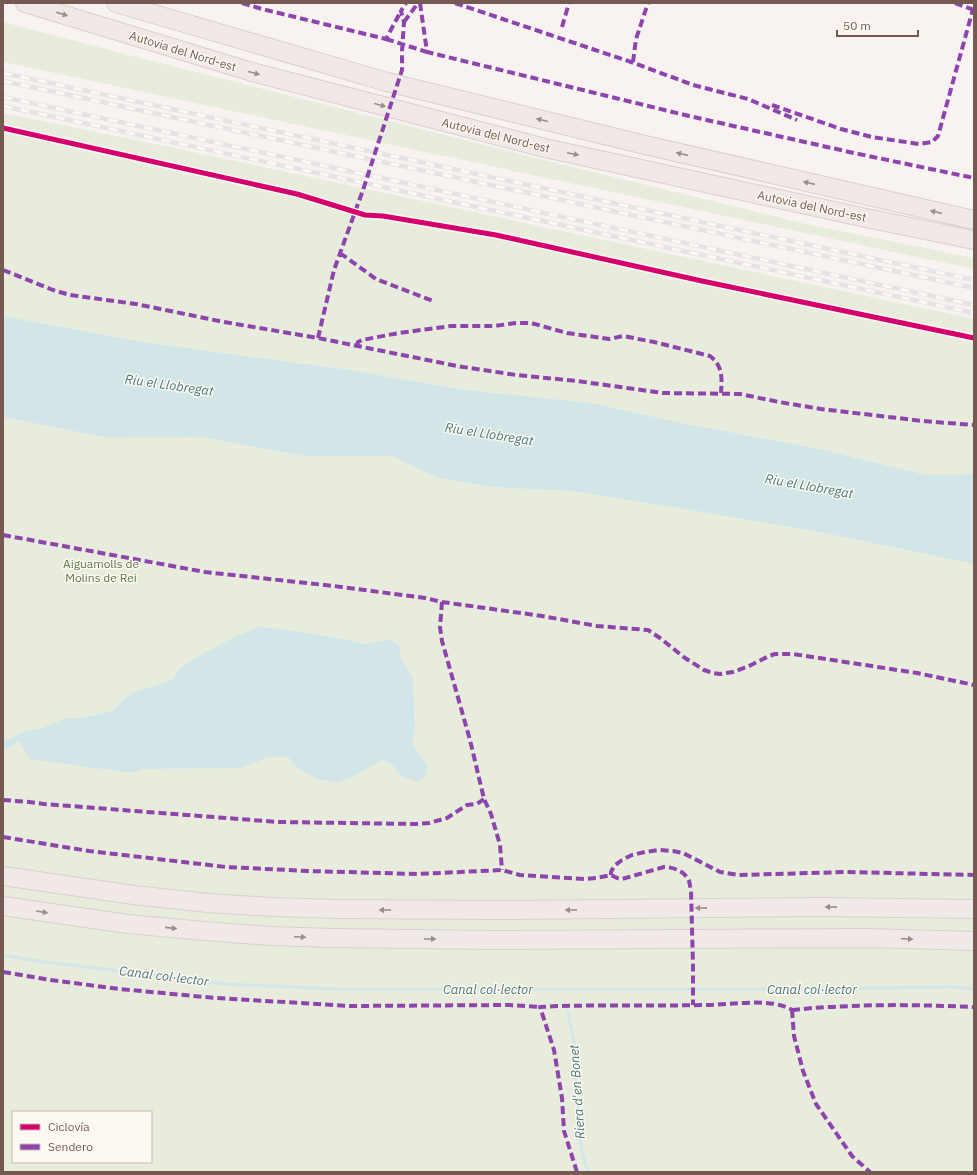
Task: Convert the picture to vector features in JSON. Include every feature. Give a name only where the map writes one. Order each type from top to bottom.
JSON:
[{"type":"highway","name":"Autovia del Nord-est","points":[[25,3],[252,72],[545,148],[974,240]]},
{"type":"highway","name":"Autovia del Nord-est","points":[[116,3],[387,82],[646,145],[974,220]]},
{"type":"highway","points":[[3,876],[134,895],[208,903],[273,907],[497,910],[823,907],[974,909]]},
{"type":"highway","points":[[3,906],[128,924],[270,936],[493,940],[868,938],[974,941]]},
{"type":"green space","points":[[3,22],[532,157],[810,225],[974,258],[974,269],[3,62]]},
{"type":"green space","points":[[3,113],[160,145],[974,319],[974,474],[927,475],[820,449],[682,423],[591,403],[467,390],[344,369],[138,341],[3,316]]},
{"type":"green space","name":"Aiguamolls de Molins de Rei","points":[[3,417],[108,438],[201,437],[303,456],[392,456],[438,478],[489,487],[571,491],[673,507],[814,531],[974,564],[974,1172],[3,1172],[3,751],[19,741],[101,769],[130,773],[143,769],[242,768],[268,757],[288,757],[296,767],[317,779],[337,783],[382,760],[392,765],[401,776],[427,773],[427,764],[412,744],[415,728],[413,678],[388,639],[367,644],[322,635],[259,626],[234,637],[181,667],[172,680],[131,693],[112,711],[81,718],[65,718],[45,727],[22,732],[8,740],[3,737]]},
{"type":"water","name":"Riu el Llobregat","points":[[3,316],[138,341],[344,369],[467,390],[591,403],[682,423],[820,449],[927,475],[974,474],[974,564],[814,531],[673,507],[571,491],[489,487],[438,478],[392,456],[303,456],[201,437],[108,438],[3,417]]},
{"type":"water","points":[[259,626],[322,635],[367,644],[389,639],[399,645],[400,657],[413,678],[415,728],[412,744],[427,764],[427,773],[418,782],[401,776],[392,765],[382,760],[338,783],[317,779],[296,767],[288,757],[268,757],[242,768],[143,769],[131,773],[30,759],[19,741],[3,751],[3,737],[8,740],[22,732],[45,727],[65,718],[81,718],[112,711],[131,693],[172,680],[181,667],[234,637]]},
{"type":"waterway","name":"Canal col·lector","points":[[3,955],[30,960],[225,984],[335,989],[783,989],[954,987],[974,989]]},
{"type":"waterway","name":"Riera d'en Bonet","points":[[568,1012],[574,1043],[576,1091],[582,1153],[588,1172]]},
{"type":"railway","points":[[3,73],[974,280]]},
{"type":"railway","points":[[3,81],[974,288]]},
{"type":"railway","points":[[3,97],[974,305]]},
{"type":"railway","points":[[3,106],[974,313]]},
{"type":"marked path","points":[[242,3],[386,39],[401,11]]},
{"type":"marked path","points":[[318,338],[334,270],[363,190],[402,70],[404,22],[401,11],[406,3]]},
{"type":"marked path","points":[[404,22],[418,3]]},
{"type":"marked path","points":[[420,3],[427,52],[689,116],[974,178]]},
{"type":"marked path","points":[[455,3],[634,63],[693,85],[748,99],[797,120]]},
{"type":"marked path","points":[[562,27],[569,3]]},
{"type":"marked path","points":[[633,62],[636,39],[648,3]]},
{"type":"marked path","points":[[955,3],[974,10]]},
{"type":"marked path","points":[[772,105],[841,129],[872,137],[919,144],[932,142],[938,136],[973,9]]},
{"type":"marked path","points":[[386,39],[427,52]]},
{"type":"marked path","points":[[340,253],[376,279],[433,301]]},
{"type":"marked path","points":[[3,270],[53,290],[70,295],[136,304],[457,366],[516,375],[577,381],[663,393],[740,394],[821,409],[923,421],[974,425]]},
{"type":"marked path","points":[[357,346],[358,342],[362,340],[451,326],[494,326],[516,323],[531,323],[567,333],[609,339],[623,336],[710,356],[717,364],[721,373],[721,393]]},
{"type":"marked path","points":[[3,535],[205,572],[334,586],[425,598],[442,602],[542,616],[597,626],[648,630],[685,658],[704,670],[713,673],[720,674],[733,672],[775,654],[793,654],[917,673],[974,685]]},
{"type":"marked path","points":[[442,602],[440,627],[442,641],[470,740],[484,799],[491,814],[500,845],[502,870]]},
{"type":"marked path","points":[[3,800],[278,822],[416,824],[429,823],[447,818],[467,805],[477,804],[484,799]]},
{"type":"marked path","points":[[3,837],[89,851],[226,867],[308,871],[418,874],[502,870],[520,875],[584,879],[611,875],[622,879],[664,867],[671,868],[678,870],[685,875],[689,881],[691,890],[693,1005]]},
{"type":"marked path","points":[[611,875],[614,866],[622,860],[632,855],[659,850],[683,853],[720,872],[739,875],[847,872],[974,875]]},
{"type":"marked path","points":[[3,972],[119,989],[216,998],[351,1006],[509,1005],[540,1007]]},
{"type":"marked path","points":[[577,1172],[564,1131],[562,1098],[554,1050],[540,1007],[762,1003],[783,1006],[792,1010]]},
{"type":"marked path","points":[[792,1010],[822,1007],[885,1005],[974,1007]]},
{"type":"marked path","points":[[792,1010],[794,1036],[803,1071],[816,1104],[852,1156],[870,1172]]},
{"type":"cycle path","points":[[3,128],[297,194],[365,215],[383,216],[496,235],[702,281],[974,338]]}]
